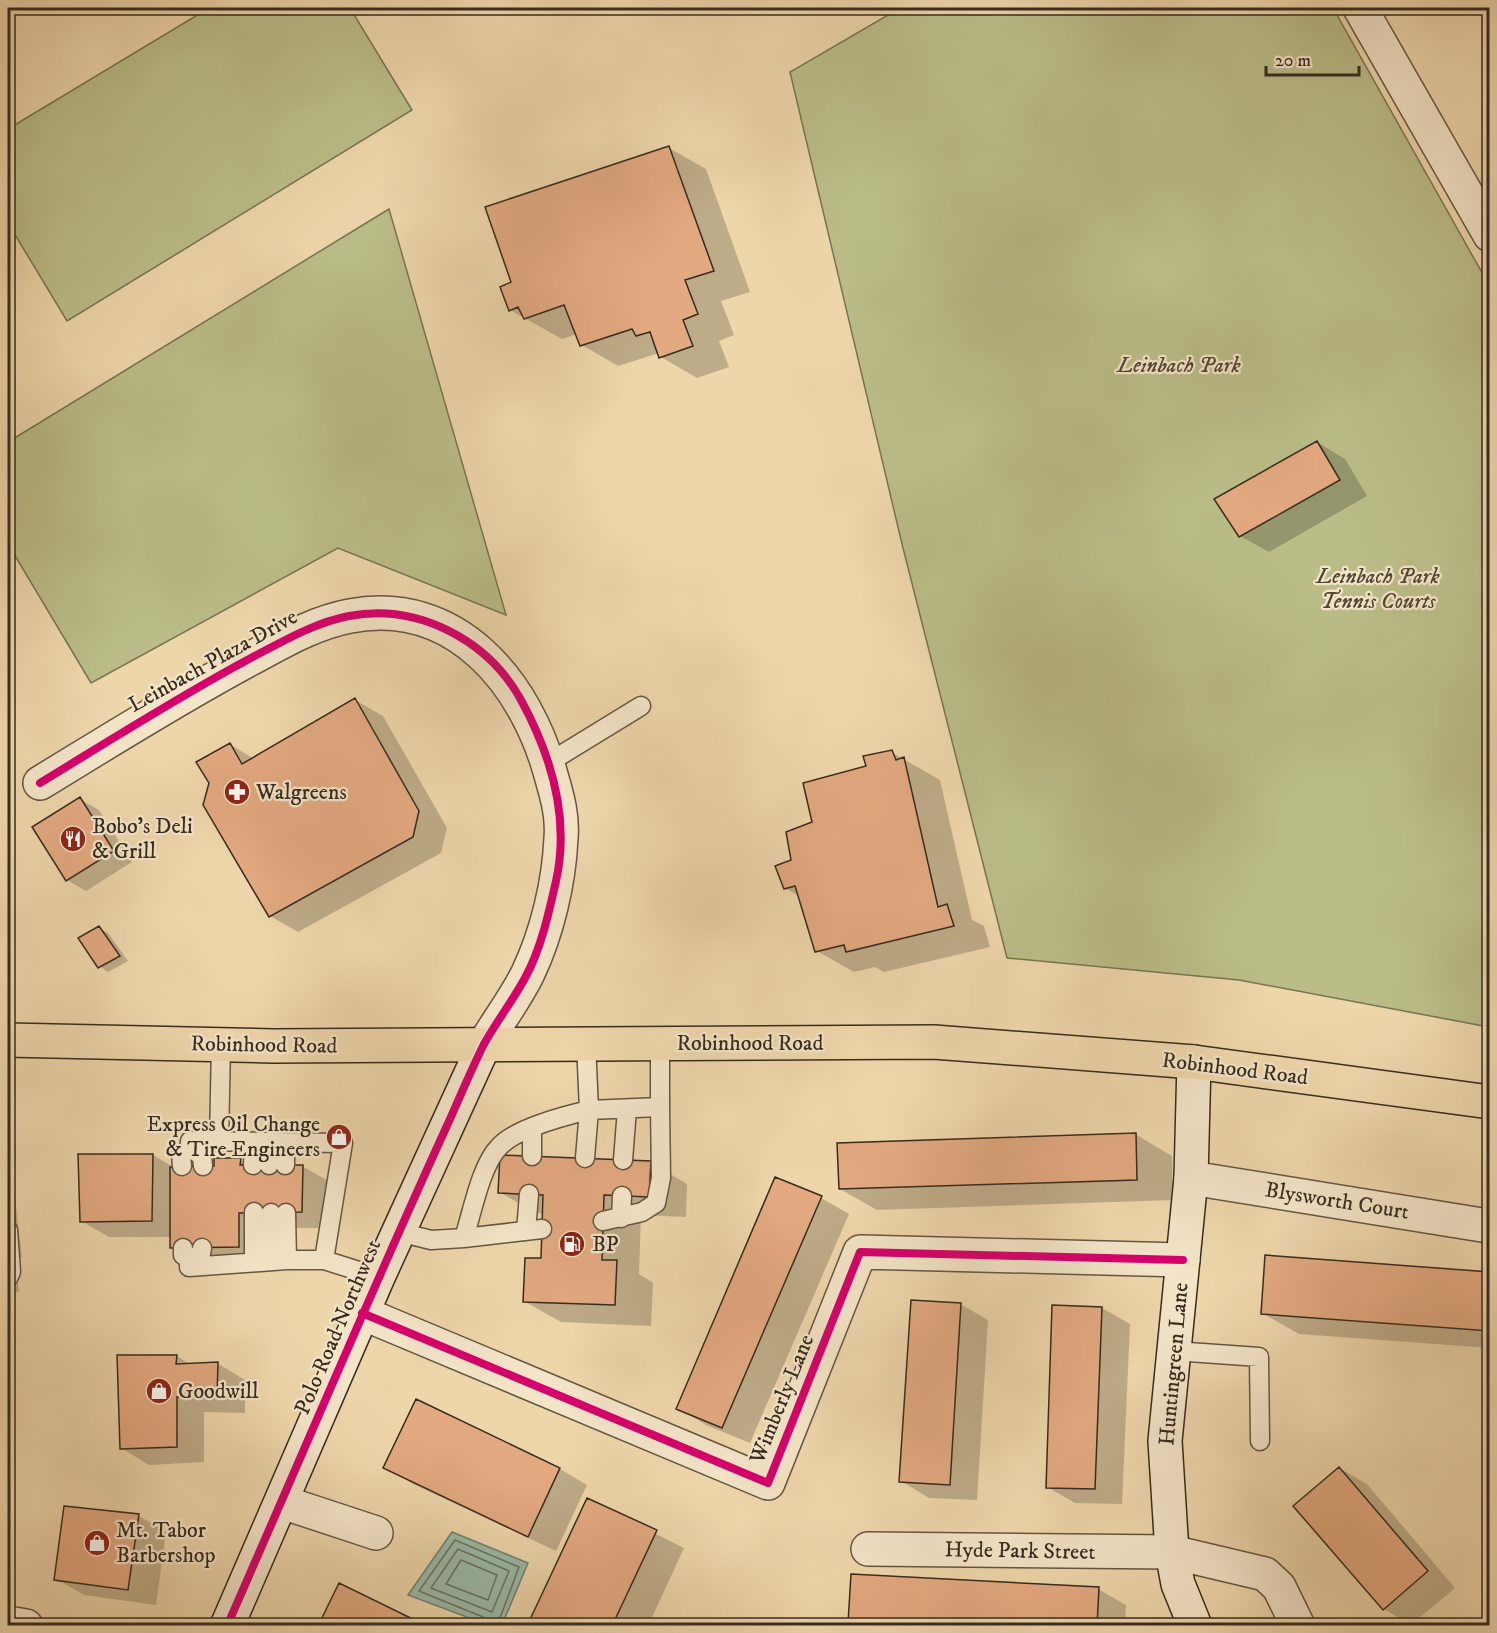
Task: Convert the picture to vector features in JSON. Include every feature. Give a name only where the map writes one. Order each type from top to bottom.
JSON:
[{"type":"main road","name":"Robinhood Road","points":[[8,1040],[220,1045],[933,1042],[1194,1062],[1490,1102]]},
{"type":"street","points":[[1360,8],[1490,235]]},
{"type":"street","name":"Leinbach Plaza Drive","points":[[40,783],[226,672],[314,625],[352,615],[384,614],[412,617],[439,626],[476,648],[497,666],[514,689],[535,726],[560,809],[562,837],[557,878],[542,934],[528,974],[484,1045]]},
{"type":"street","name":"Polo Road Northwest","points":[[227,1626],[362,1313],[484,1045]]},
{"type":"street","name":"Huntingreen Lane","points":[[1194,1062],[1191,1179],[1165,1441],[1172,1552],[1178,1584],[1195,1626]]},
{"type":"street","name":"Blysworth Court","points":[[1191,1179],[1482,1224]]},
{"type":"street","name":"Wimberly Lane","points":[[362,1313],[768,1483],[860,1252],[1183,1260]]},
{"type":"street","points":[[282,1502],[376,1533]]},
{"type":"street","name":"Hyde Park Street","points":[[868,1549],[1172,1552],[1265,1575],[1279,1587],[1298,1626]]},
{"type":"street","points":[[8,1623],[26,1626]]},
{"type":"lane","points":[[548,763],[641,706]]},
{"type":"lane","points":[[585,1158],[589,1110],[586,1042]]},
{"type":"lane","points":[[622,1196],[612,1219],[642,1212],[656,1203],[661,1178],[660,1044]]},
{"type":"lane","points":[[219,1141],[220,1045]]},
{"type":"lane","points":[[464,1238],[491,1158],[505,1142],[562,1116],[589,1110],[660,1107]]},
{"type":"lane","points":[[623,1160],[627,1109]]},
{"type":"lane","points":[[532,1129],[532,1156]]},
{"type":"lane","points":[[190,1148],[190,1141],[343,1143],[324,1260]]},
{"type":"lane","points":[[269,1143],[269,1165],[269,1143]]},
{"type":"lane","points":[[190,1148],[202,1156],[203,1166]]},
{"type":"lane","points":[[182,1167],[181,1155],[190,1148]]},
{"type":"lane","points":[[399,1232],[430,1240],[534,1230],[530,1194]]},
{"type":"lane","points":[[271,1261],[270,1213],[271,1261]]},
{"type":"lane","points":[[8,1230],[11,1272],[8,1278]]},
{"type":"lane","points":[[191,1251],[189,1267],[324,1260],[378,1277]]},
{"type":"lane","points":[[1174,1351],[1259,1357],[1260,1441]]},
{"type":"green space","points":[[209,8],[350,8],[412,110],[67,321],[8,223],[8,129]]},
{"type":"green space","name":"Leinbach Park","points":[[900,8],[1333,8],[1489,285],[1489,1027],[1239,980],[1007,958],[902,544],[790,72]]},
{"type":"green space","points":[[389,209],[506,615],[338,548],[91,683],[8,544],[8,442]]},
{"type":"water","points":[[452,1532],[528,1563],[502,1625],[488,1625],[408,1595]]},
{"type":"building","points":[[669,146],[714,271],[685,280],[698,314],[683,320],[693,346],[659,358],[650,332],[636,336],[632,329],[580,346],[564,305],[524,319],[518,307],[509,311],[500,287],[511,282],[485,207]]},
{"type":"building","points":[[1317,441],[1340,480],[1239,537],[1214,499]]},
{"type":"building","name":"Walgreens","points":[[355,698],[419,811],[413,837],[269,917],[203,805],[209,783],[196,762],[230,743],[242,764]]},
{"type":"building","points":[[892,750],[896,760],[904,757],[938,907],[947,904],[954,926],[846,952],[844,945],[815,952],[795,886],[784,889],[775,866],[791,860],[786,832],[812,822],[803,783],[866,766],[863,756]]},
{"type":"building","name":"Bobo's Deli & Grill","points":[[80,797],[114,851],[66,881],[32,827]]},
{"type":"building","points":[[99,926],[120,956],[98,968],[78,938]]},
{"type":"building","points":[[1136,1133],[1137,1180],[839,1189],[837,1143]]},
{"type":"building","points":[[78,1154],[153,1154],[152,1221],[80,1222]]},
{"type":"building","name":"BP","points":[[500,1155],[651,1161],[649,1197],[604,1195],[602,1260],[617,1260],[615,1305],[523,1302],[525,1258],[541,1258],[543,1195],[498,1193]]},
{"type":"building","points":[[214,1158],[241,1158],[240,1165],[303,1165],[302,1212],[239,1213],[239,1247],[170,1248],[170,1167],[214,1166]]},
{"type":"building","points":[[775,1177],[822,1196],[722,1428],[676,1409]]},
{"type":"building","points":[[1265,1255],[1490,1272],[1490,1331],[1261,1314]]},
{"type":"building","points":[[911,1300],[961,1303],[950,1485],[899,1482]]},
{"type":"building","points":[[1052,1305],[1102,1307],[1095,1489],[1046,1488]]},
{"type":"building","points":[[117,1355],[177,1355],[176,1364],[218,1362],[217,1397],[177,1397],[177,1447],[120,1449]]},
{"type":"building","points":[[416,1399],[560,1468],[528,1537],[383,1468]]},
{"type":"building","points":[[1339,1467],[1428,1571],[1383,1610],[1293,1506]]},
{"type":"building","points":[[587,1498],[657,1530],[612,1626],[527,1626]]},
{"type":"building","points":[[64,1506],[139,1514],[128,1590],[54,1580]]},
{"type":"building","points":[[851,1574],[1099,1587],[1097,1626],[848,1623]]},
{"type":"building","points":[[339,1583],[427,1626],[318,1626]]},
{"type":"cycle path","points":[[40,783],[196,688],[286,640],[336,619],[375,613],[400,615],[425,621],[470,644],[490,660],[507,679],[532,721],[555,788],[561,834],[560,857],[556,881],[536,955],[474,1065],[227,1626]]},
{"type":"cycle path","points":[[362,1313],[768,1483],[860,1252],[1183,1260]]},
{"type":"place","name":"Walgreens","points":[[237,792]]},
{"type":"place","name":"Bobo's Deli & Grill","points":[[73,839]]},
{"type":"place","name":"Express Oil Change & Tire Engineers","points":[[339,1137]]},
{"type":"place","name":"BP","points":[[572,1244]]},
{"type":"place","name":"Goodwill","points":[[159,1391]]},
{"type":"place","name":"Mt. Tabor Barbershop","points":[[97,1543]]},
{"type":"park label","name":"Leinbach Park Tennis Courts","points":[[1378,588]]}]
